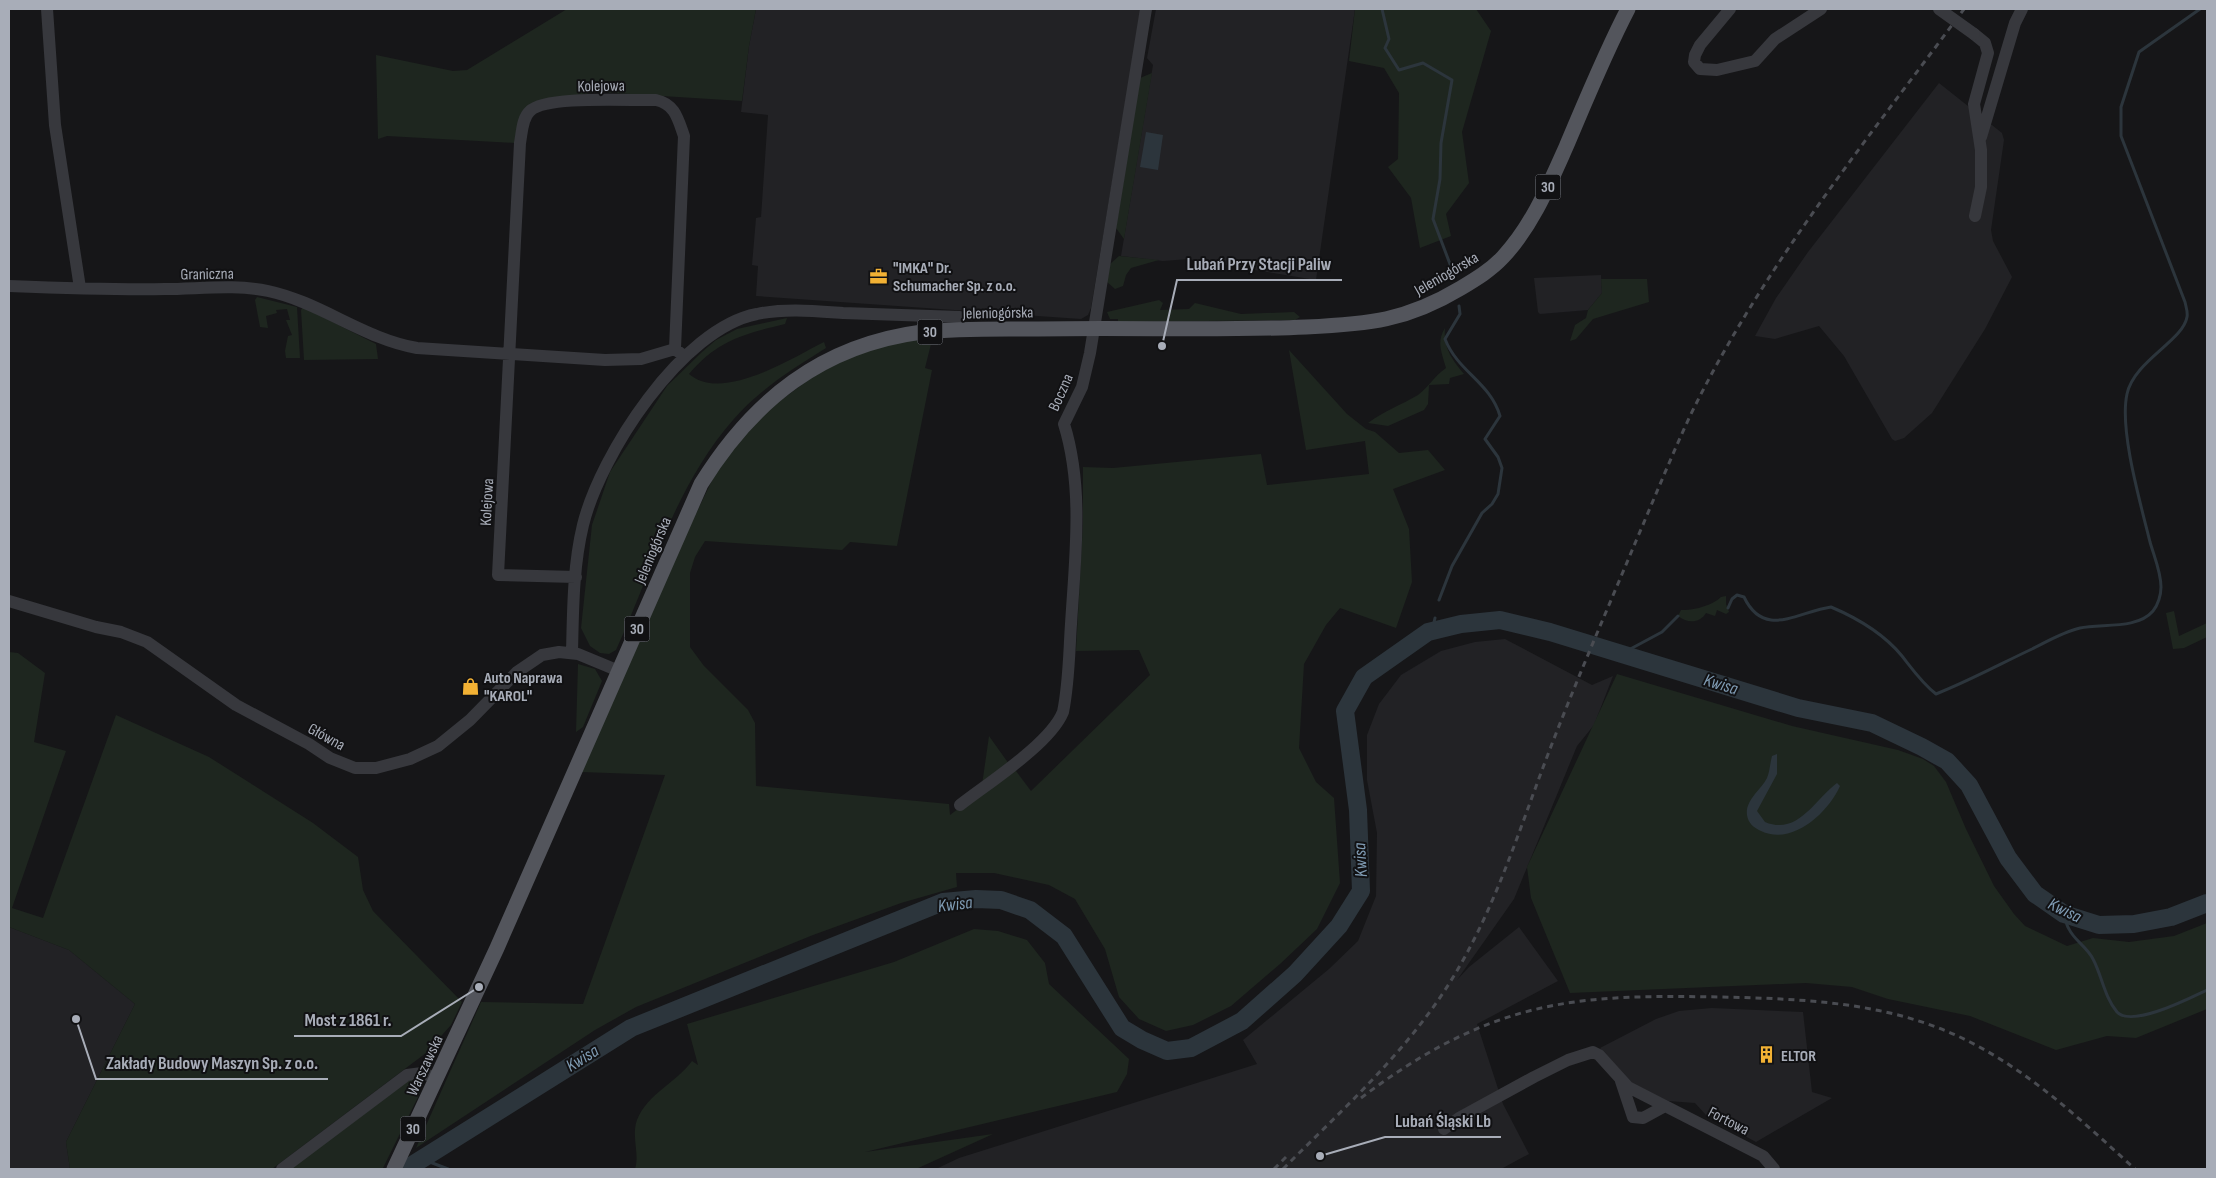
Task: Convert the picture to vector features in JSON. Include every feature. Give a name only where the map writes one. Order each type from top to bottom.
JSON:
[{"type":"main road","name":"Jeleniogórska","points":[[497,948],[701,484],[728,442],[746,421],[777,393],[834,358],[860,347],[892,338],[944,331],[1095,328],[1216,329],[1353,324],[1408,314],[1432,305],[1465,286],[1503,258],[1528,224],[1549,186],[1628,9]]},
{"type":"main road","name":"Warszawska","points":[[394,1169],[497,948]]},
{"type":"street","points":[[47,9],[55,125],[80,288]]},
{"type":"street","name":"Boczna","points":[[960,805],[1040,742],[1060,719],[1063,712],[1068,675],[1073,595],[1076,494],[1073,457],[1064,424],[1082,387],[1095,328],[1146,9]]},
{"type":"street","points":[[1730,9],[1700,45],[1695,55],[1695,64],[1700,69],[1706,71],[1755,61],[1775,39],[1821,9]]},
{"type":"street","points":[[1939,9],[1985,43],[1988,52],[1974,104],[1980,142],[1981,187],[1974,216]]},
{"type":"street","points":[[1980,142],[2015,24],[2022,9]]},
{"type":"street","name":"Kolejowa","points":[[576,577],[498,575],[520,144],[524,120],[530,110],[540,105],[578,101],[666,102],[673,107],[684,136],[680,353]]},
{"type":"street","name":"Graniczna","points":[[9,286],[247,288],[268,290],[301,301],[394,344],[510,354]]},
{"type":"street","name":"Jeleniogórska","points":[[572,652],[576,577],[583,526],[602,473],[620,441],[680,353],[726,325],[757,313],[788,310],[960,317]]},
{"type":"street","points":[[510,354],[605,360],[641,359],[680,353]]},
{"type":"street","name":"Główna","points":[[9,601],[88,625],[122,632],[147,642],[236,705],[309,744],[330,758],[355,768],[376,768],[427,753],[450,739],[530,661],[548,653],[572,652],[619,671]]},
{"type":"street","name":"Fortowa","points":[[1444,1129],[1459,1118],[1534,1077],[1576,1056],[1593,1052],[1599,1055],[1628,1088],[1763,1156],[1774,1169]]},
{"type":"street","points":[[282,1169],[407,1075],[422,1073],[434,1083]]},
{"type":"street","name":"Fortowa","points":[[1620,1078],[1633,1117],[1643,1118],[1665,1106]]},
{"type":"shaded area","points":[[567,9],[756,9],[742,101],[598,92],[543,100],[515,143],[387,136],[378,139],[376,55],[453,71],[467,70]]},
{"type":"shaded area","points":[[756,9],[1141,9],[1091,308],[1088,315],[1081,319],[756,296],[758,266],[752,265],[756,218],[761,217],[768,115],[741,112],[749,46]]},
{"type":"shaded area","points":[[1156,9],[1355,9],[1316,280],[1189,259],[1163,261],[1121,256],[1153,65],[1147,58]]},
{"type":"shaded area","points":[[1355,9],[1476,9],[1491,31],[1462,132],[1469,183],[1446,214],[1451,236],[1420,248],[1411,198],[1388,167],[1398,159],[1399,93],[1384,68],[1349,61]]},
{"type":"shaded area","points":[[1152,73],[1124,239],[1116,228],[1140,78]]},
{"type":"shaded area","points":[[1939,83],[2002,133],[2004,140],[1991,230],[1993,241],[2012,277],[1985,329],[1932,413],[1904,438],[1895,441],[1892,439],[1844,356],[1819,326],[1775,339],[1755,336],[1776,298],[1808,252]]},
{"type":"shaded area","points":[[1146,132],[1163,135],[1158,170],[1140,167]]},
{"type":"shaded area","points":[[1119,256],[1159,260],[1131,268],[1126,275],[1123,286],[1115,289],[1107,282],[1110,264]]},
{"type":"shaded area","points":[[1601,275],[1602,293],[1588,310],[1540,314],[1538,312],[1534,278]]},
{"type":"shaded area","points":[[1601,279],[1647,279],[1649,302],[1593,319],[1576,339],[1570,341],[1575,325],[1586,318],[1588,310],[1602,293]]},
{"type":"shaded area","points":[[257,297],[297,307],[300,358],[286,358],[285,351],[288,336],[292,335],[286,320],[290,320],[287,309],[276,310],[277,313],[266,316],[268,328],[260,327],[255,300]]},
{"type":"shaded area","points":[[1159,300],[1163,303],[1160,310],[1189,309],[1195,303],[1241,314],[1294,312],[1300,317],[1295,320],[1118,322],[1118,319],[1110,319],[1107,312]]},
{"type":"shaded area","points":[[303,307],[376,344],[378,359],[304,360],[301,310]]},
{"type":"shaded area","points":[[787,318],[785,324],[744,335],[721,346],[710,353],[689,374],[703,382],[738,381],[776,367],[824,342],[826,348],[788,372],[754,399],[733,420],[713,445],[680,501],[666,530],[616,650],[609,654],[600,653],[590,646],[581,628],[592,525],[610,472],[667,386],[702,352],[716,340],[737,329]]},
{"type":"shaded area","points":[[1445,328],[1445,341],[1449,353],[1464,374],[1450,378],[1449,384],[1429,385],[1428,404],[1424,410],[1388,426],[1368,423],[1418,395],[1446,368],[1440,343]]},
{"type":"shaded area","points":[[930,337],[931,344],[925,368],[932,370],[897,546],[850,542],[842,550],[705,541],[695,557],[690,573],[690,647],[704,666],[748,710],[755,723],[756,786],[949,804],[950,815],[1013,767],[1031,791],[1150,675],[1139,650],[1076,651],[1083,523],[1083,467],[1113,468],[1261,454],[1267,485],[1369,474],[1365,441],[1306,450],[1289,350],[1347,414],[1366,429],[1375,432],[1399,453],[1428,450],[1445,470],[1393,489],[1409,529],[1412,582],[1396,628],[1340,608],[1326,625],[1304,664],[1299,748],[1316,782],[1334,798],[1340,883],[1317,929],[1231,1006],[1193,1025],[1166,1031],[1139,1019],[1119,997],[1105,949],[1075,899],[1049,885],[994,873],[956,873],[957,887],[901,903],[813,935],[636,1007],[595,1030],[416,1148],[481,1002],[583,1004],[665,775],[581,772],[669,569],[722,460],[761,415],[815,375],[852,356],[881,346]]},
{"type":"shaded area","points":[[1726,596],[1729,612],[1726,614],[1717,610],[1715,616],[1706,613],[1700,619],[1694,621],[1682,619],[1678,616],[1681,610],[1702,607]]},
{"type":"shaded area","points":[[2174,611],[2179,636],[2207,623],[2207,637],[2184,648],[2173,649],[2166,613]]},
{"type":"shaded area","points":[[1505,639],[1592,685],[1613,676],[1594,725],[1577,746],[1514,899],[1457,980],[1469,967],[1519,927],[1558,981],[1477,1024],[1503,1104],[1529,1154],[1501,1169],[936,1169],[959,1158],[1257,1064],[1243,1040],[1329,969],[1358,941],[1376,896],[1377,833],[1367,780],[1367,735],[1379,704],[1401,675],[1441,651],[1475,642]]},
{"type":"shaded area","points":[[9,652],[18,653],[45,673],[34,742],[66,751],[12,908],[43,918],[116,715],[209,757],[313,823],[358,857],[363,890],[373,911],[462,1002],[451,1025],[426,1053],[272,1169],[70,1169],[66,1142],[135,1004],[69,950],[9,927]]},
{"type":"shaded area","points":[[578,664],[595,669],[602,681],[583,727],[576,732]]},
{"type":"shaded area","points":[[1617,674],[1792,726],[1898,750],[1923,759],[1934,766],[1946,782],[1966,829],[1994,886],[2025,926],[2067,946],[2093,938],[2129,942],[2174,936],[2207,923],[2207,1009],[2136,1038],[2107,1036],[2056,1050],[1970,1016],[1888,999],[1852,987],[1806,983],[1570,993],[1531,898],[1527,867]]},
{"type":"shaded area","points":[[989,736],[1009,764],[982,785]]},
{"type":"shaded area","points":[[1777,754],[1777,774],[1757,811],[1765,822],[1777,825],[1787,824],[1796,820],[1805,814],[1837,783],[1840,786],[1827,807],[1818,816],[1808,824],[1785,834],[1761,831],[1752,825],[1747,815],[1748,805],[1767,778],[1772,756]]},
{"type":"shaded area","points":[[9,927],[69,950],[135,1004],[66,1142],[70,1169],[9,1169]]},
{"type":"shaded area","points":[[974,929],[998,931],[1027,940],[1045,963],[1049,984],[1129,1059],[1127,1074],[1117,1092],[865,1152],[993,1134],[916,1169],[635,1169],[637,1158],[635,1126],[642,1111],[655,1095],[678,1076],[692,1061],[698,1065],[687,1024],[894,962]]},
{"type":"shaded area","points":[[1712,1008],[1803,1012],[1812,1092],[1832,1098],[1756,1142],[1706,1115],[1695,1103],[1668,1101],[1629,1082],[1608,1060],[1600,1048],[1656,1019],[1679,1011]]},
{"type":"shaded area","points":[[412,1079],[420,1082],[420,1093],[383,1168],[290,1169],[403,1083]]},
{"type":"waterway","points":[[1382,9],[1389,39],[1385,48],[1399,70],[1423,63],[1452,80],[1441,143],[1440,179],[1433,219],[1453,272]]},
{"type":"waterway","points":[[1728,608],[1732,599],[1737,595],[1744,597],[1752,610],[1761,617],[1771,620],[1782,620],[1831,607],[1851,616],[1887,641],[1936,694],[2068,632],[2080,628],[2118,625],[2138,621],[2153,611],[2160,597],[2161,581],[2132,468],[2125,409],[2131,382],[2148,361],[2177,335],[2184,326],[2187,313],[2185,302],[2121,136],[2121,107],[2139,52],[2200,9]]},
{"type":"waterway","points":[[1439,600],[1452,566],[1482,513],[1492,504],[1498,494],[1502,468],[1498,457],[1485,439],[1500,416],[1495,404],[1482,385],[1458,360],[1445,339],[1460,314],[1459,306]]},
{"type":"waterway","points":[[1621,654],[1662,632],[1678,616]]},
{"type":"waterway","points":[[1432,631],[1435,618]]},
{"type":"waterway","name":"Kwisa","points":[[406,1169],[631,1028],[943,902],[976,899],[1001,900],[1030,910],[1064,936],[1122,1028],[1142,1040],[1167,1051],[1191,1048],[1242,1021],[1295,974],[1339,926],[1361,891],[1358,810],[1345,711],[1364,677],[1428,632],[1461,624],[1500,620],[1550,632],[1798,708],[1872,723],[1922,747],[1947,761],[1969,785],[2008,858],[2035,894],[2064,914],[2099,925],[2134,924],[2171,917],[2207,903]]},
{"type":"waterway","points":[[2064,914],[2071,933],[2093,959],[2113,1006],[2117,1012],[2124,1016],[2148,1014],[2161,1010],[2207,990]]},
{"type":"waterway","points":[[422,1159],[448,1169]]},
{"type":"railway","points":[[1283,1169],[1388,1063],[1426,1017],[1461,964],[1503,874],[1571,697],[1663,478],[1690,416],[1718,361],[1750,308],[1818,206],[1964,9]]},
{"type":"railway","points":[[1361,1098],[1408,1065],[1458,1037],[1494,1022],[1550,1006],[1634,997],[1785,999],[1848,1005],[1880,1011],[1910,1018],[1970,1042],[2015,1069],[2057,1100],[2135,1169]]},
{"type":"railway","points":[[1274,1169],[1286,1157]]},
{"type":"place","name":"\"IMKA\" Dr. Schumacher Sp. z o.o.","points":[[879,276]]},
{"type":"place","name":"Lubań Przy Stacji Paliw","points":[[1162,346]]},
{"type":"place","name":"Auto Naprawa \"KAROL\"","points":[[470,686]]},
{"type":"place","name":"Most z 1861 r.","points":[[479,987]]},
{"type":"place","name":"Zakłady Budowy Maszyn Sp. z o.o.","points":[[76,1019]]},
{"type":"place","name":"ELTOR","points":[[1767,1055]]},
{"type":"place","name":"Lubań Śląski Lb","points":[[1320,1156]]}]
